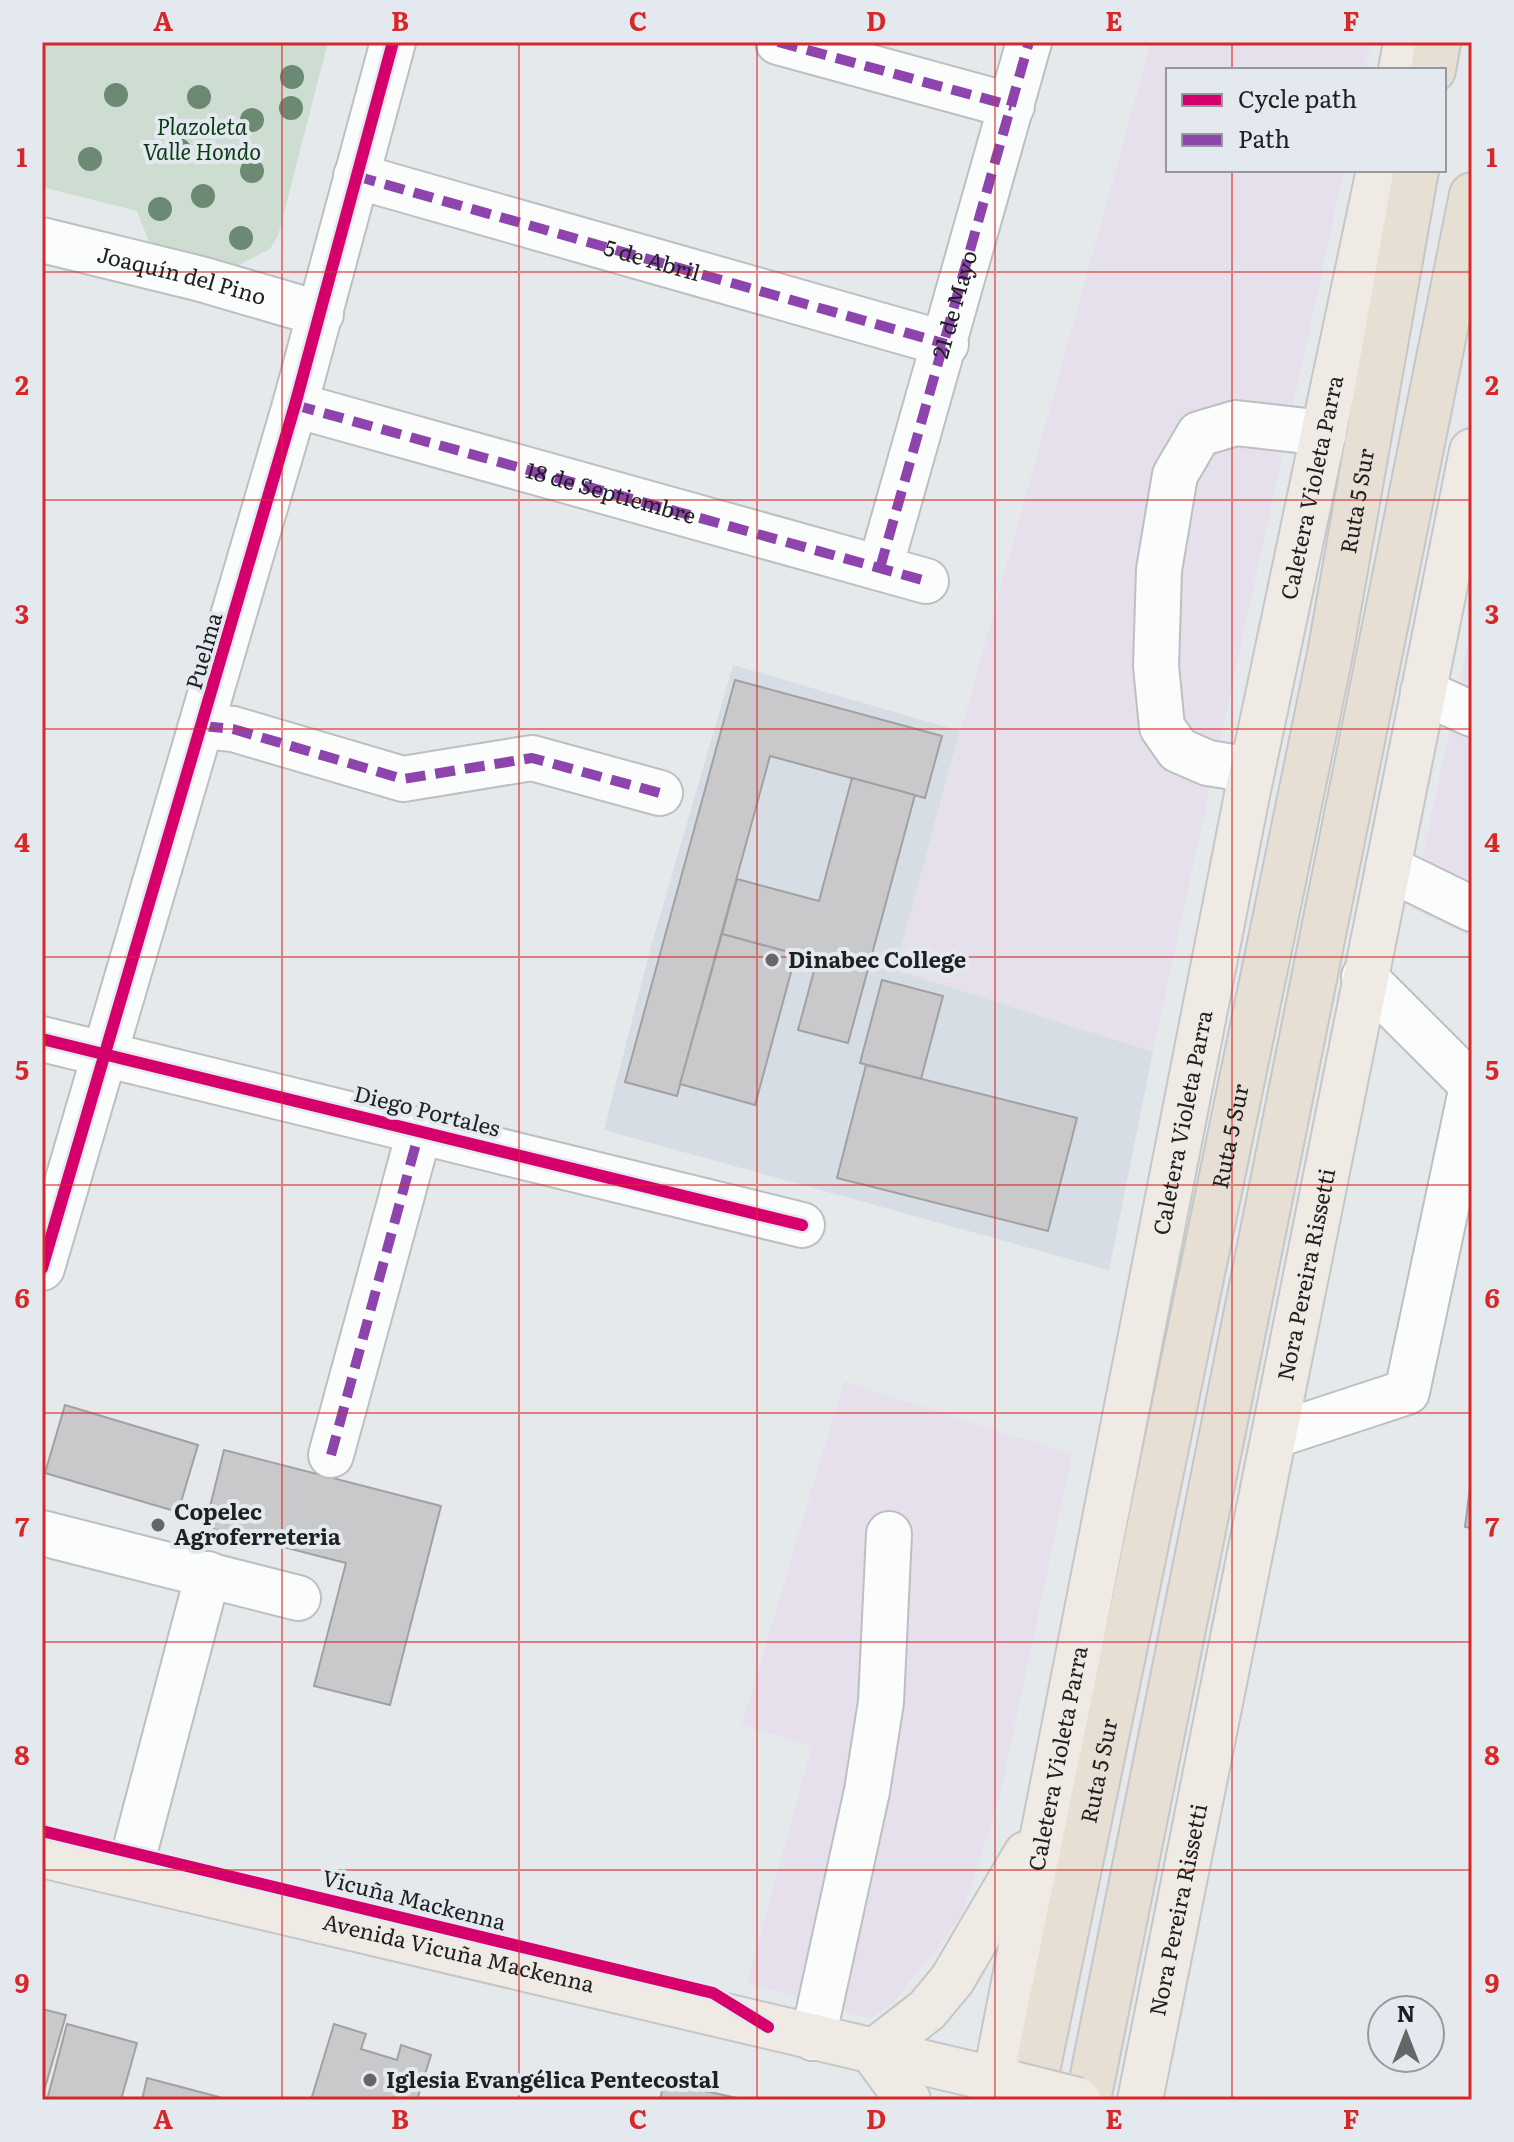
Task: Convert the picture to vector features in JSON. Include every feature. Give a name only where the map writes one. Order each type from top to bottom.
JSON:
[{"type":"highway","points":[[1433,68],[1438,42]]},
{"type":"highway","name":"Ruta 5 Sur","points":[[1008,2091],[1330,654],[1416,172]]},
{"type":"highway","points":[[1088,2100],[1472,195]]},
{"type":"main road","points":[[1401,68],[1406,42]]},
{"type":"main road","name":"Caletera Violeta Parra","points":[[1008,2091],[1049,1803],[1252,770],[1379,172]]},
{"type":"main road","name":"Nora Pereira Rissetti","points":[[1140,2100],[1472,451]]},
{"type":"main road","points":[[873,2052],[927,2010],[952,1980],[1014,1878],[1049,1803]]},
{"type":"main road","name":"Avenida Vicuña Mackenna","points":[[42,1855],[129,1873],[873,2052]]},
{"type":"main road","points":[[873,2052],[1008,2091],[1078,2100]]},
{"type":"main road","points":[[873,2052],[908,2100]]},
{"type":"street","name":"Puelma","points":[[42,1268],[295,405],[393,42]]},
{"type":"street","points":[[778,42],[1012,106]]},
{"type":"street","name":"21 de Mayo","points":[[880,568],[946,344],[1029,42]]},
{"type":"street","name":"5 de Abril","points":[[356,176],[946,344]]},
{"type":"street","name":"Joaquín del Pino","points":[[42,240],[201,279],[321,314]]},
{"type":"street","name":"18 de Septiembre","points":[[295,405],[926,581]]},
{"type":"street","points":[[1252,770],[1208,763],[1178,750],[1162,727],[1156,666],[1159,570],[1175,475],[1199,434],[1224,426],[1236,423],[1324,433]]},
{"type":"street","points":[[1423,692],[1472,714]]},
{"type":"street","points":[[203,726],[233,729],[403,779],[532,758],[660,793]]},
{"type":"street","points":[[1388,868],[1472,909]]},
{"type":"street","points":[[1276,1435],[1407,1392],[1472,1085],[1364,977]]},
{"type":"street","name":"Diego Portales","points":[[42,1039],[420,1129],[802,1225]]},
{"type":"street","points":[[331,1455],[420,1129]]},
{"type":"street","points":[[42,1533],[298,1598]]},
{"type":"street","points":[[813,2038],[867,1791],[881,1702],[889,1534]]},
{"type":"street","points":[[129,1873],[208,1574]]},
{"type":"shaded area","points":[[1151,42],[1371,42],[1365,68],[1166,68],[1166,172],[1344,172],[1153,1052],[895,970]]},
{"type":"shaded area","points":[[1472,623],[1472,937],[1412,909]]},
{"type":"shaded area","name":"Dinabec College","points":[[733,665],[960,731],[895,970],[1153,1052],[1109,1270],[604,1130],[650,950]]},
{"type":"shaded area","points":[[844,1381],[1072,1455],[1000,1796],[961,1917],[894,2002],[870,2018],[747,1983],[812,1746],[742,1725]]},
{"type":"green space","name":"Plazoleta Valle Hondo","points":[[42,42],[328,42],[278,236],[270,249],[237,266],[149,242],[137,211],[42,187]]},
{"type":"building","points":[[735,680],[942,736],[925,798],[770,756],[677,1096],[625,1082]]},
{"type":"building","points":[[852,778],[915,795],[848,1043],[798,1030],[817,960],[722,934],[737,879],[819,901]]},
{"type":"building","points":[[722,934],[796,954],[755,1105],[680,1084]]},
{"type":"building","points":[[882,980],[943,996],[921,1079],[860,1063]]},
{"type":"building","points":[[866,1065],[1077,1118],[1048,1231],[837,1178]]},
{"type":"building","points":[[65,1405],[198,1445],[178,1512],[45,1473]]},
{"type":"building","points":[[224,1450],[441,1506],[390,1705],[314,1686],[346,1563],[205,1527]]},
{"type":"building","points":[[1472,1472],[1472,1528],[1465,1527]]},
{"type":"building","points":[[42,2009],[66,2015],[42,2098]]},
{"type":"building","points":[[67,2024],[137,2043],[121,2100],[47,2100]]},
{"type":"building","name":"Iglesia Evangélica Pentecostal","points":[[334,2024],[366,2034],[361,2049],[397,2060],[401,2045],[431,2055],[417,2100],[311,2100]]},
{"type":"building","points":[[147,2078],[219,2097],[218,2100],[142,2100]]},
{"type":"building","points":[[664,2082],[746,2100],[660,2100]]},
{"type":"marked path","points":[[778,42],[1012,106]]},
{"type":"marked path","points":[[880,568],[1029,42]]},
{"type":"marked path","points":[[356,176],[946,344]]},
{"type":"marked path","points":[[295,405],[926,581]]},
{"type":"marked path","points":[[203,726],[233,729],[403,779],[532,758],[660,793]]},
{"type":"marked path","points":[[331,1455],[420,1129]]},
{"type":"cycle path","points":[[42,1268],[295,405],[393,42]]},
{"type":"cycle path","points":[[42,1039],[802,1225]]},
{"type":"cycle path","name":"Vicuña Mackenna","points":[[42,1831],[713,1993],[768,2027]]},
{"type":"place","name":"Dinabec College","points":[[772,960]]},
{"type":"place","name":"Copelec Agroferreteria","points":[[158,1525]]},
{"type":"place","name":"Iglesia Evangélica Pentecostal","points":[[370,2080]]}]
